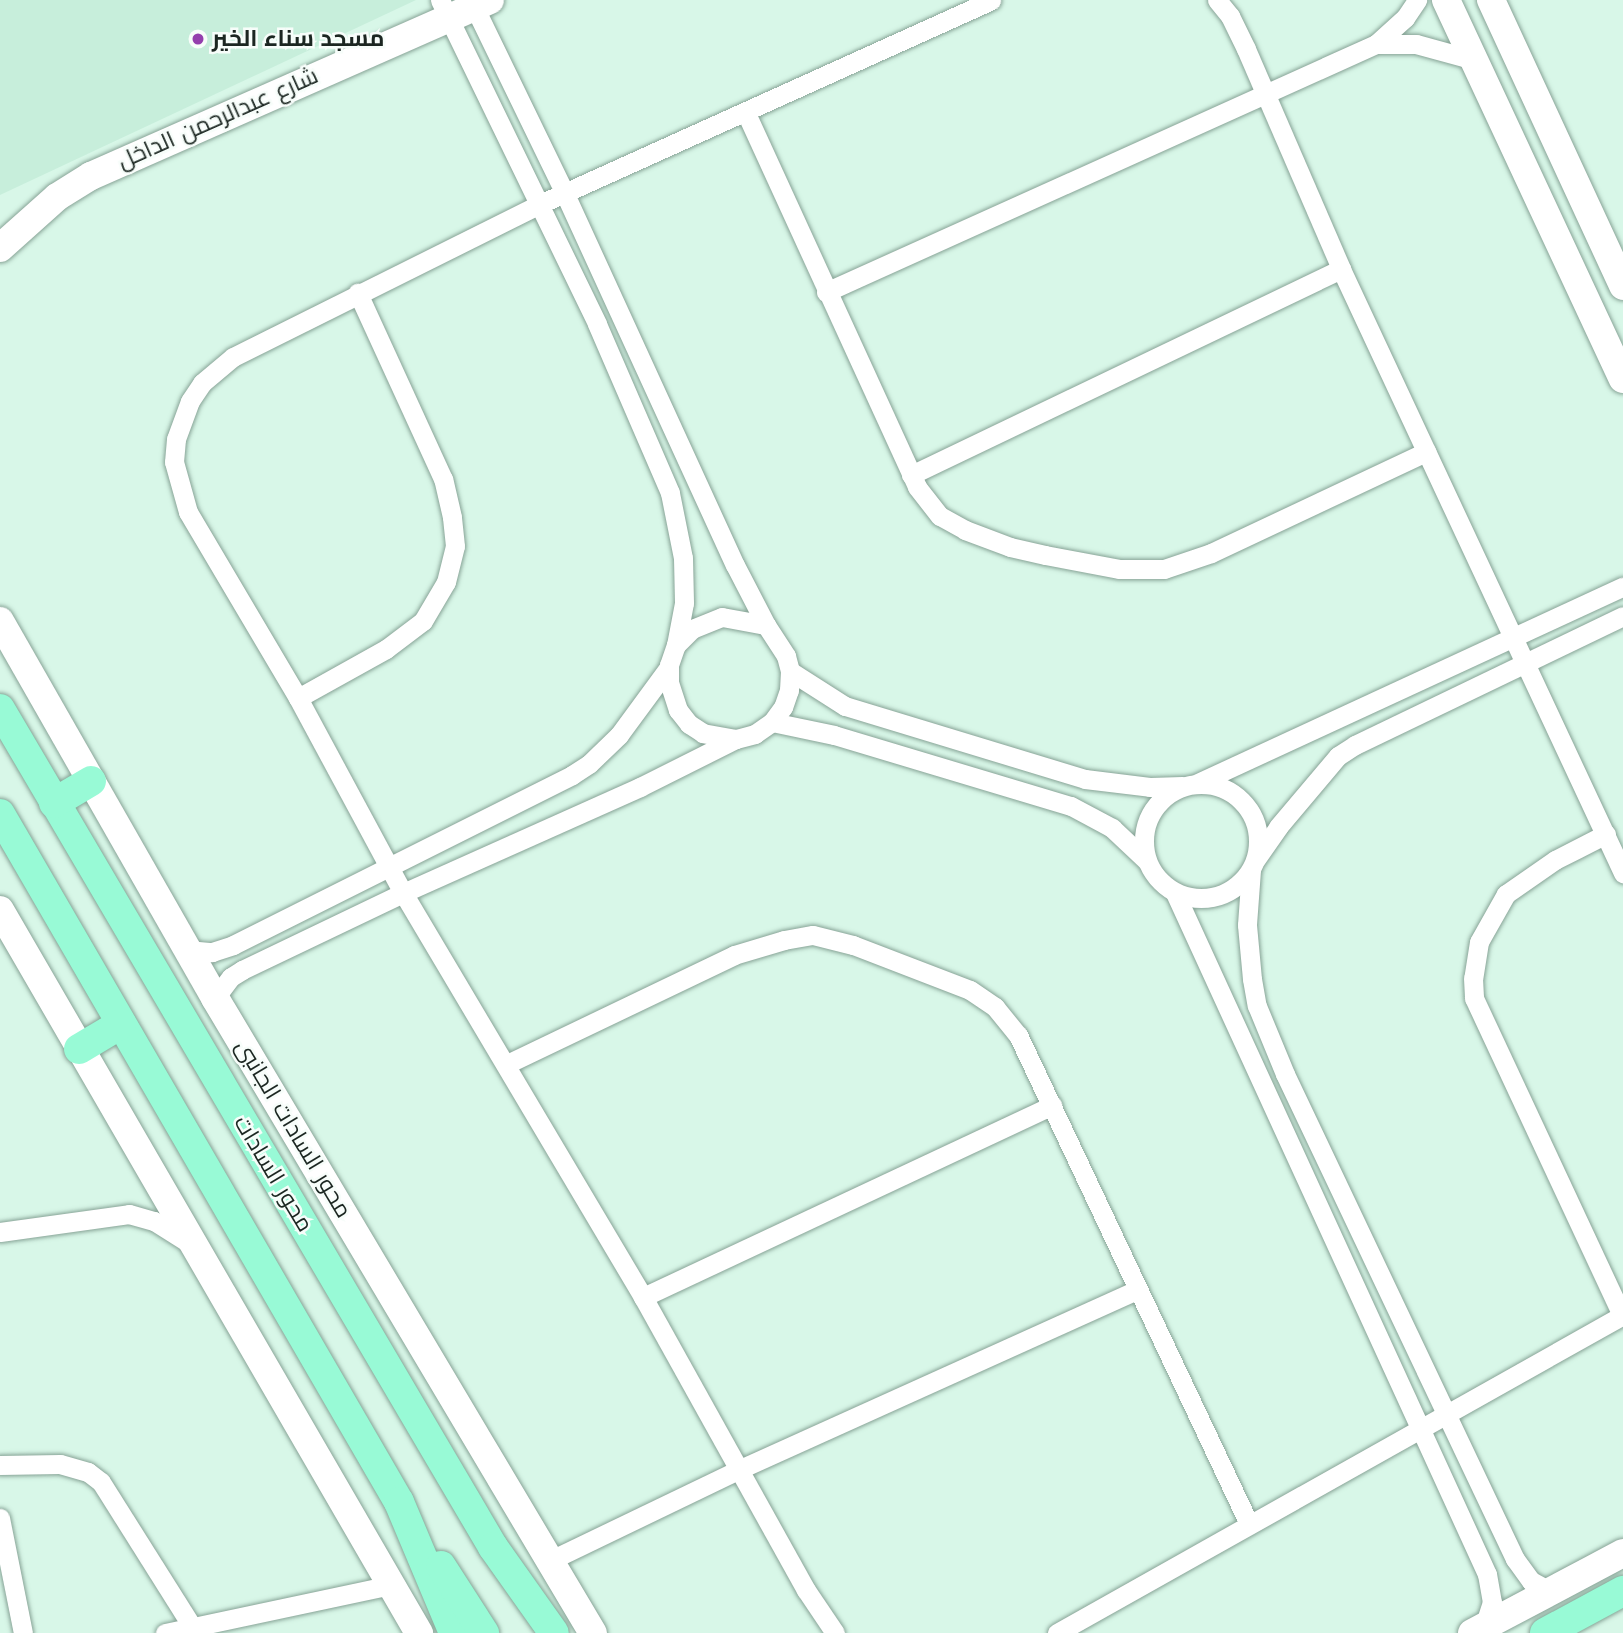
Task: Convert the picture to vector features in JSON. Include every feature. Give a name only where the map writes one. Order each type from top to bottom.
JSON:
[{"type":"main road","name":"محور السادات","points":[[0,709],[494,1547],[554,1633]]},
{"type":"main road","points":[[54,803],[91,781]]},
{"type":"main road","points":[[0,814],[399,1502],[484,1633]]},
{"type":"main road","points":[[79,1048],[121,1024]]},
{"type":"main road","points":[[399,1502],[454,1633]]},
{"type":"main road","points":[[494,1547],[535,1633]]},
{"type":"main road","points":[[1545,1633],[1623,1591]]},
{"type":"street","points":[[835,1633],[806,1590],[643,1297],[507,1064],[403,893],[298,698],[187,512],[176,478],[176,439],[190,401],[215,371],[233,357],[540,204],[991,0]]},
{"type":"street","points":[[1217,0],[1236,29],[1341,269],[1623,873]]},
{"type":"street","points":[[826,292],[1376,44],[1405,18],[1417,0]]},
{"type":"street","points":[[1446,0],[1623,379]]},
{"type":"street","points":[[1491,0],[1623,286]]},
{"type":"street","points":[[215,998],[231,977],[242,970],[403,893],[640,787],[736,739],[755,734],[772,722],[786,698],[790,671],[786,656],[734,565],[479,2]]},
{"type":"street","name":"شارع عبدالرحمن الداخل","points":[[0,248],[57,197],[91,176],[444,9],[479,2]]},
{"type":"street","points":[[187,950],[222,950],[589,764],[619,735],[669,667],[676,645],[684,603],[683,558],[670,493],[602,335],[444,9]]},
{"type":"street","points":[[1376,44],[1416,44],[1474,60]]},
{"type":"street","points":[[746,113],[911,475],[927,503],[940,516],[965,530],[1010,547],[1045,555],[1119,569],[1152,570],[1175,566],[1210,553],[1426,452]]},
{"type":"street","points":[[911,475],[1341,269]]},
{"type":"street","points":[[298,698],[386,649],[423,621],[437,603],[453,560],[455,535],[443,479],[358,293]]},
{"type":"street","points":[[1146,860],[1143,838],[1149,816],[1163,798],[1623,587]]},
{"type":"street","points":[[1175,893],[1210,899],[1234,889],[1286,817],[1338,756],[1623,617]]},
{"type":"street","points":[[676,645],[692,629],[722,618],[766,625]]},
{"type":"street","name":"محور السادات الجانبى","points":[[0,621],[215,998],[593,1633]]},
{"type":"street","points":[[669,667],[671,695],[689,724],[703,733],[736,739]]},
{"type":"street","points":[[790,671],[845,706],[1085,779],[1150,787],[1190,785],[1228,791],[1251,813],[1257,827],[1248,952],[1257,1006],[1285,1074],[1515,1559],[1531,1581],[1550,1591]]},
{"type":"street","points":[[772,722],[834,735],[1071,806],[1112,828],[1146,860],[1158,879],[1175,893],[1486,1574],[1492,1602],[1478,1630]]},
{"type":"street","points":[[1057,1633],[1249,1524],[1420,1432],[1622,1315],[1474,998],[1473,978],[1479,942],[1506,894],[1555,860],[1606,834]]},
{"type":"street","points":[[0,910],[419,1633]]},
{"type":"street","points":[[507,1064],[734,955],[784,940],[813,935],[852,945],[936,975],[981,997],[1005,1017],[1018,1035],[1249,1524]]},
{"type":"street","points":[[643,1297],[1052,1105]]},
{"type":"street","points":[[0,1232],[129,1214],[154,1222],[196,1247]]},
{"type":"street","points":[[549,1561],[738,1470],[1137,1290]]},
{"type":"street","points":[[0,1465],[60,1464],[88,1472],[101,1482],[194,1630]]},
{"type":"street","points":[[0,1518],[23,1633]]},
{"type":"street","points":[[1478,1630],[1623,1553]]},
{"type":"street","points":[[165,1633],[194,1630],[390,1585]]},
{"type":"shaded area","points":[[0,0],[416,0],[0,195]]},
{"type":"place","name":"مسجد سناء الخير","points":[[198,39]]}]
